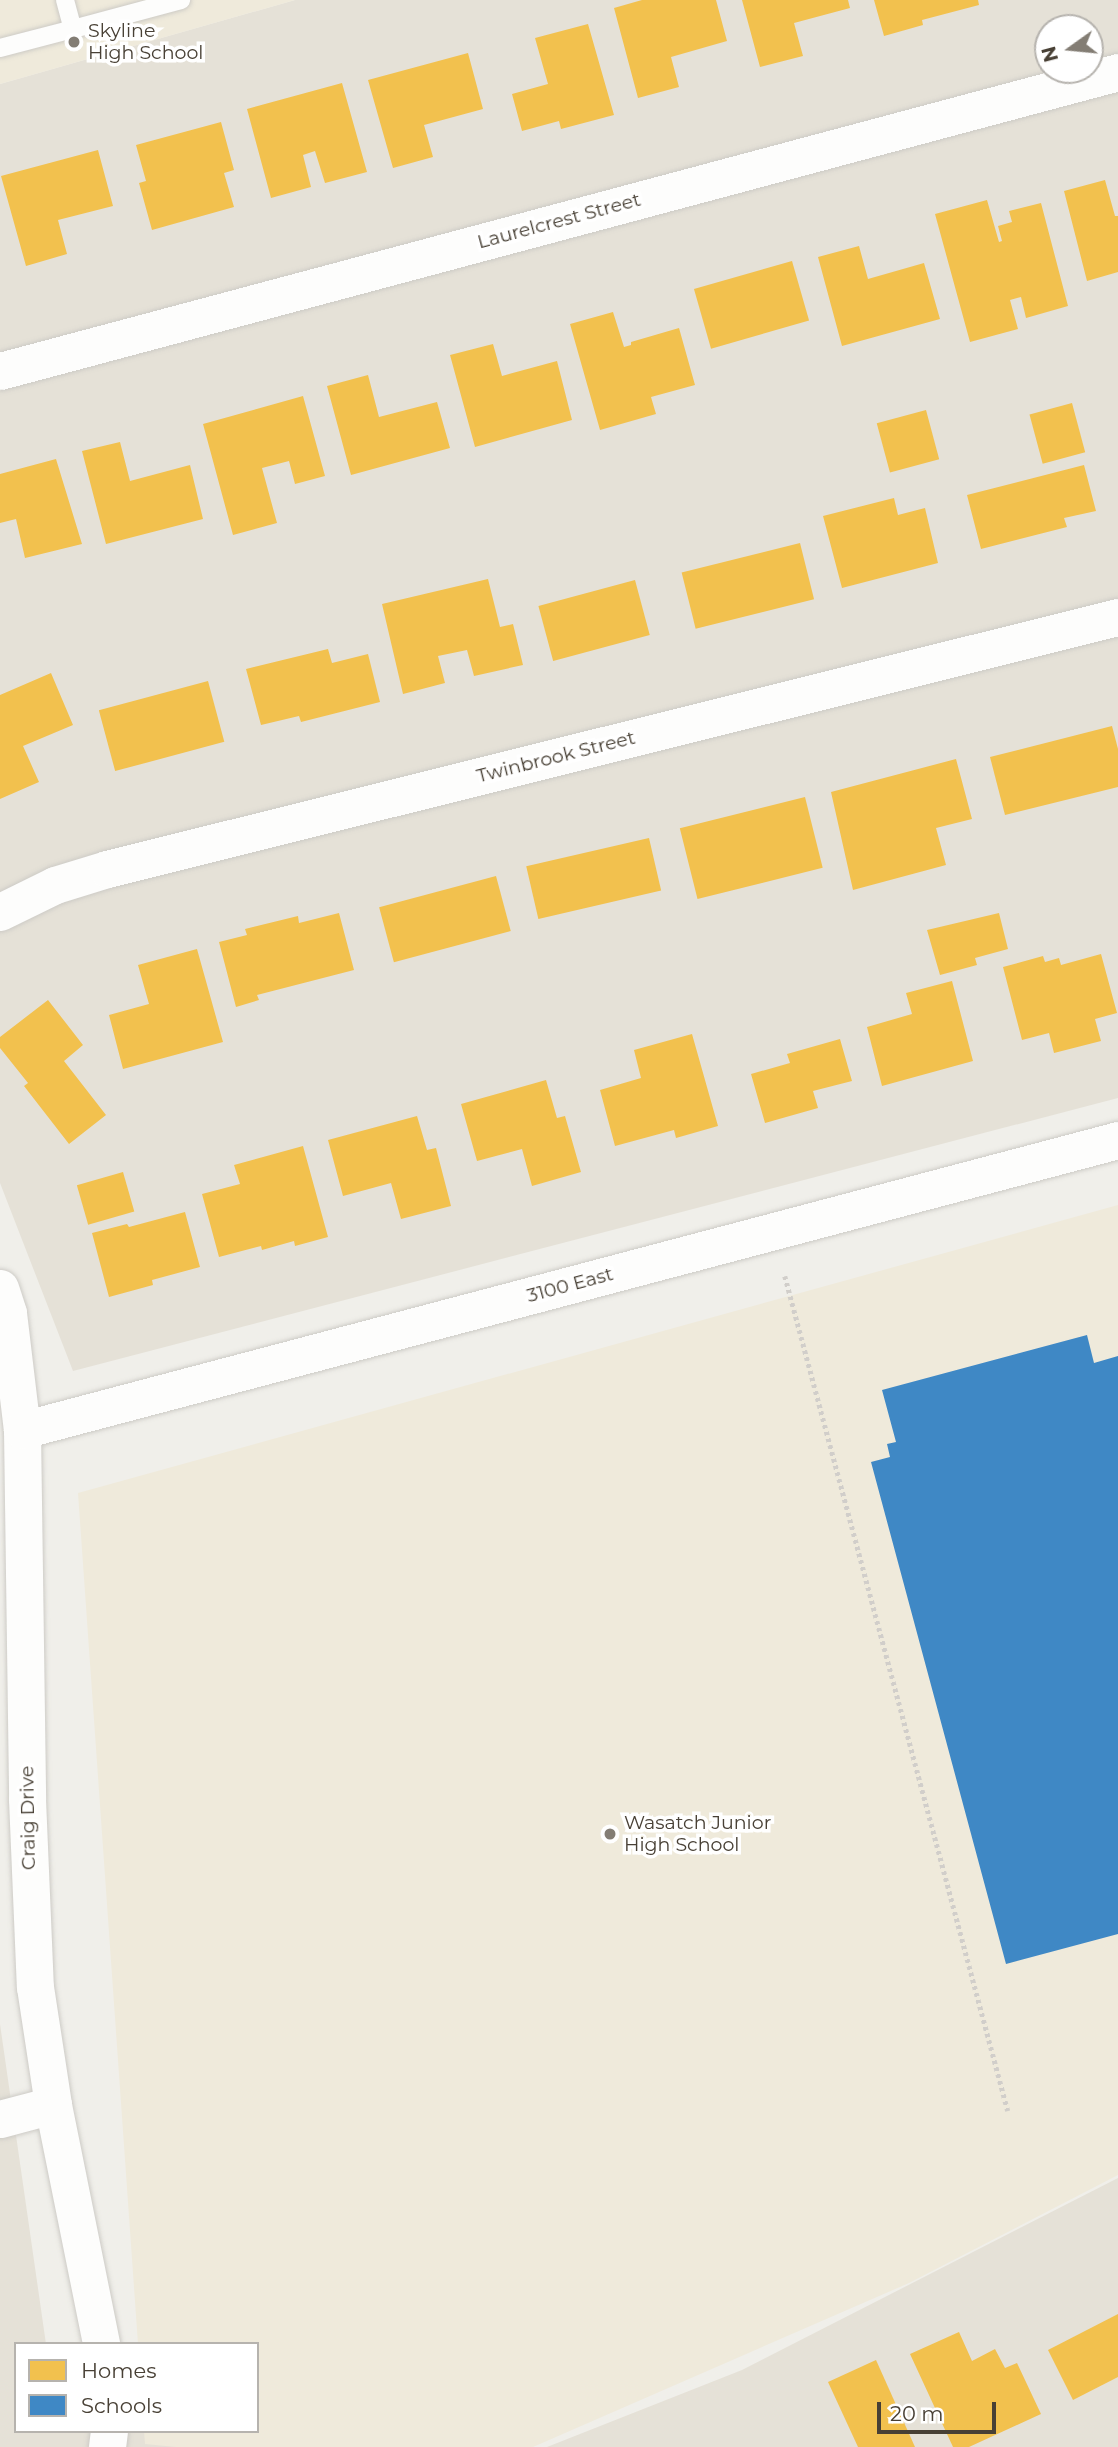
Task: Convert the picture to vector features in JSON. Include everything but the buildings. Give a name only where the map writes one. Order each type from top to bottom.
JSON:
[{"type":"street","name":"Laurelcrest Street","points":[[0,371],[1118,72]]},
{"type":"street","name":"Twinbrook Street","points":[[0,912],[55,885],[107,869],[1118,617]]},
{"type":"street","name":"3100 East","points":[[22,1430],[1118,1140]]},
{"type":"street","name":"Craig Drive","points":[[0,1288],[8,1313],[22,1430],[29,1876],[35,1987],[53,2105],[101,2342]]},
{"type":"street","points":[[0,2119],[53,2105]]},
{"type":"lane","points":[[65,0],[73,29]]},
{"type":"lane","points":[[0,48],[181,0]]},
{"type":"path","points":[[785,1276],[1008,2111]]},
{"type":"shaded area","name":"Skyline High School","points":[[0,0],[295,0],[0,84]]},
{"type":"shaded area","points":[[295,0],[1118,0],[1118,1098],[73,1371],[0,1183],[0,84]]},
{"type":"shaded area","name":"Wasatch Junior High School","points":[[1118,1205],[1118,2175],[909,2283],[533,2447],[176,2447],[145,2444],[144,2433],[259,2433],[259,2342],[138,2342],[78,1493]]},
{"type":"shaded area","points":[[0,2024],[46,2342],[14,2342],[14,2433],[208,2433],[535,2447],[0,2447]]},
{"type":"shaded area","points":[[1118,2178],[1118,2447],[547,2447],[742,2370]]},
{"type":"place","name":"Skyline High School","points":[[74,42]]},
{"type":"place","name":"Wasatch Junior High School","points":[[610,1834]]}]
